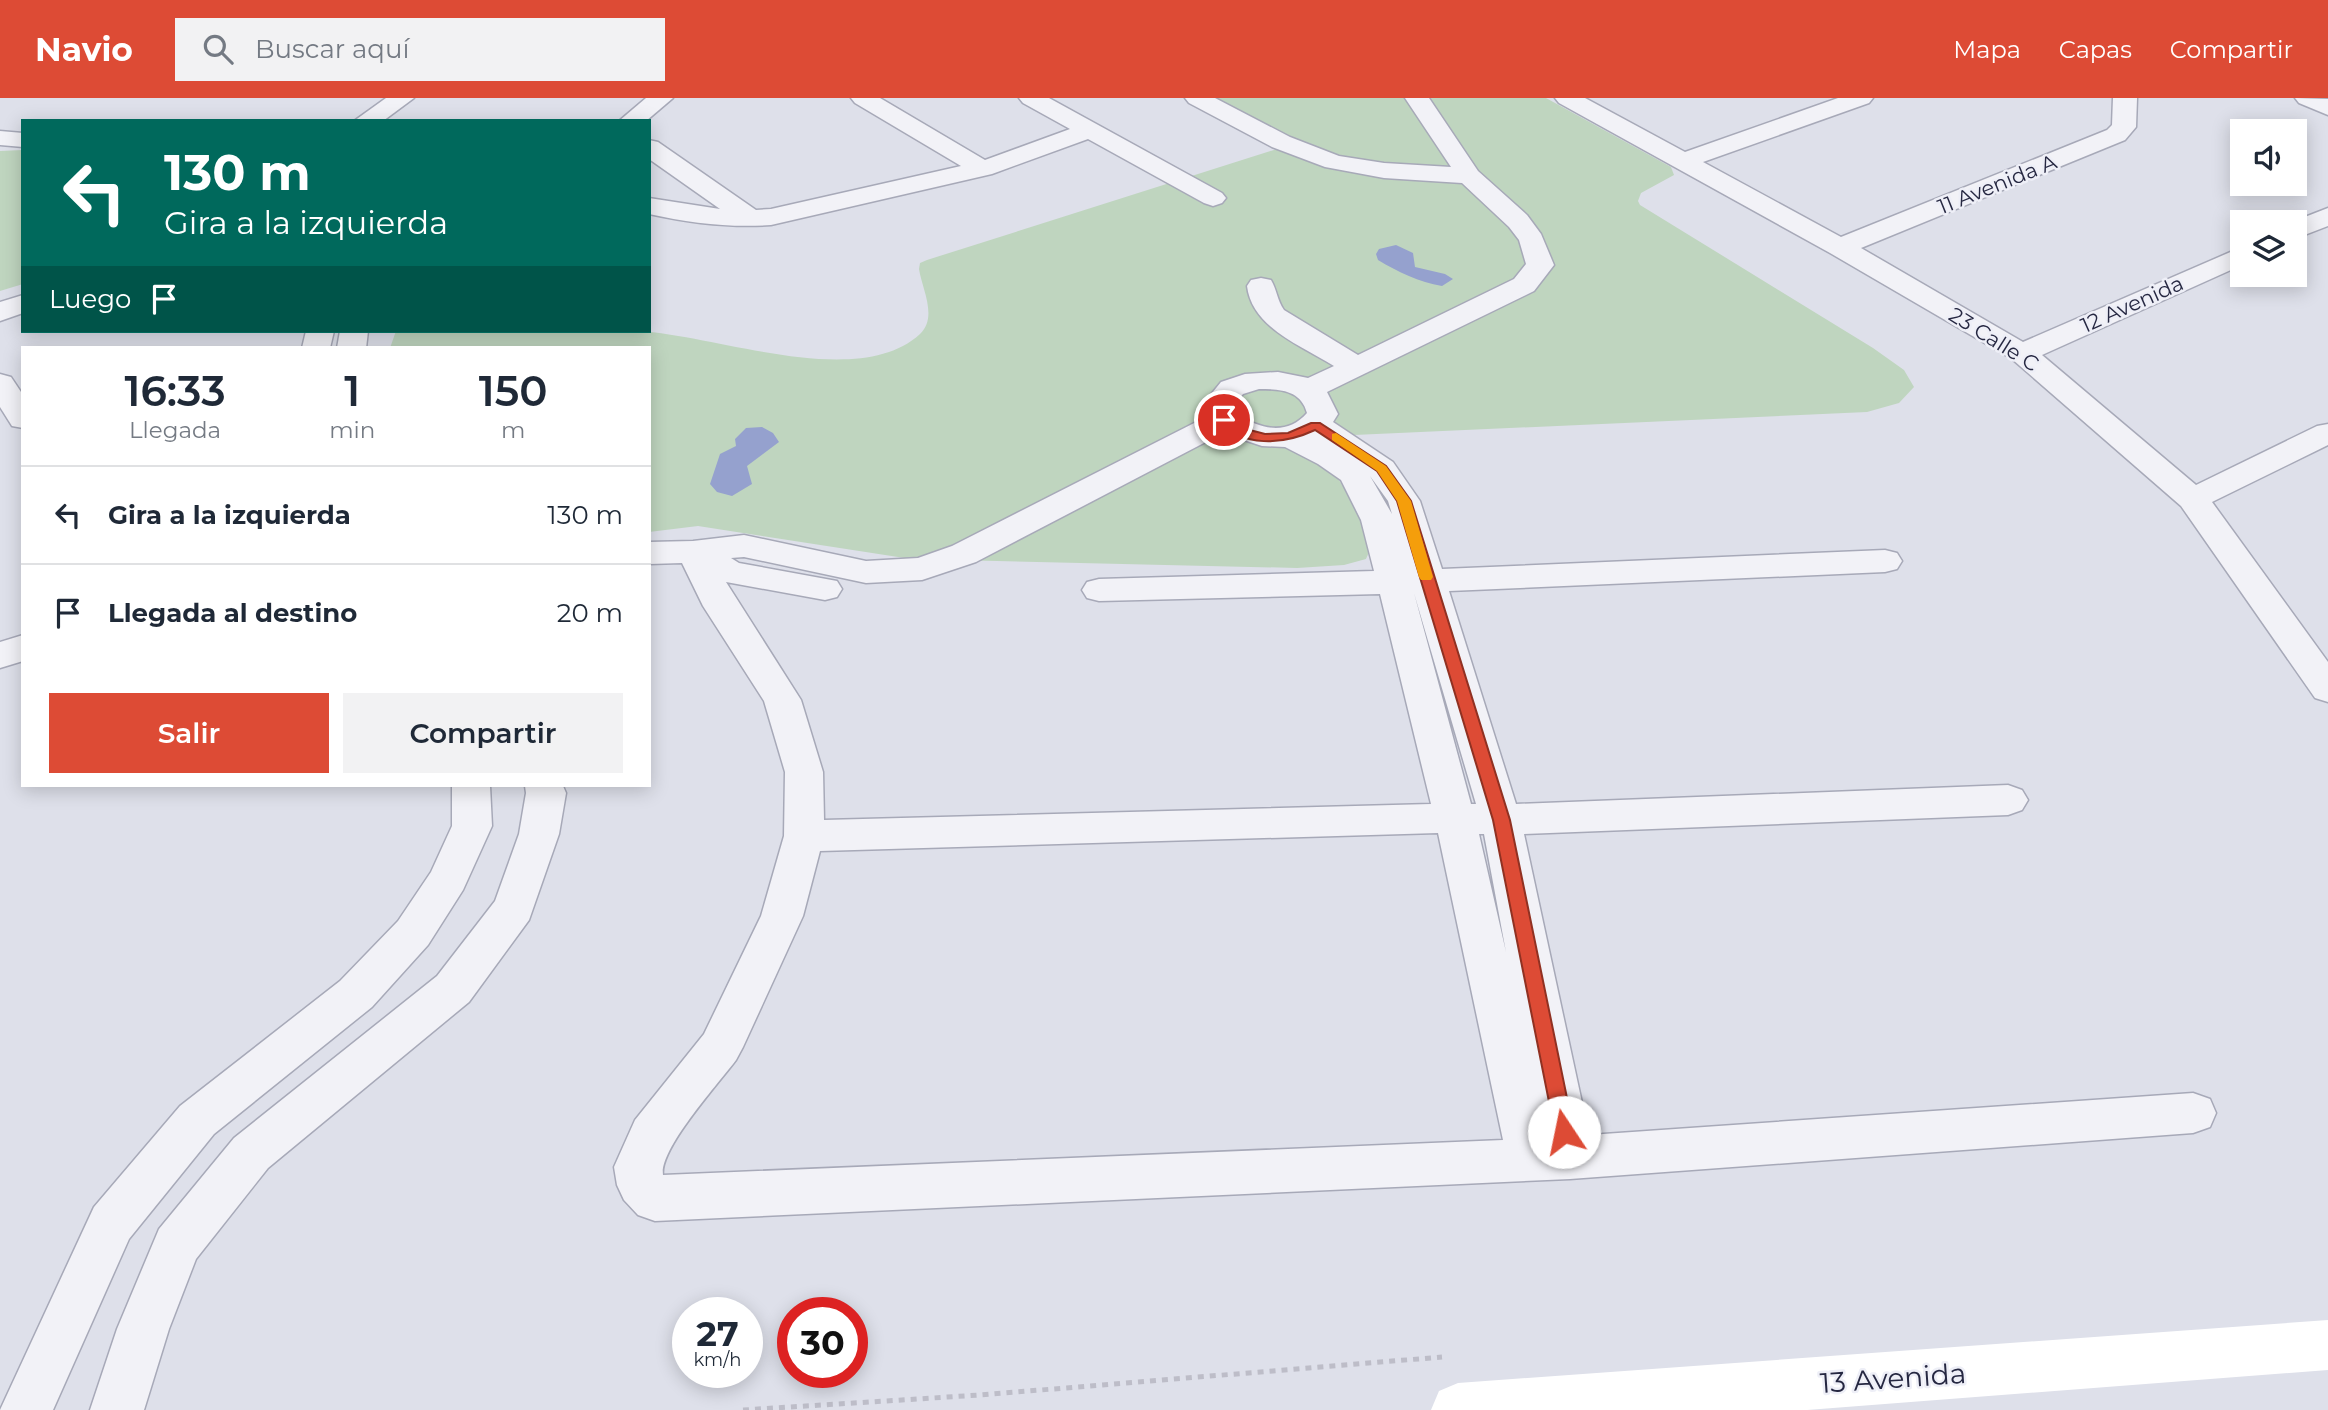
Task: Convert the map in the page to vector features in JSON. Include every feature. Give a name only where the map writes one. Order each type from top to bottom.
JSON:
[{"type":"street","points":[[370,119],[402,98]]},
{"type":"street","points":[[634,119],[661,98]]},
{"type":"street","points":[[863,98],[983,169]]},
{"type":"street","points":[[1031,98],[1213,198]]},
{"type":"street","points":[[1197,98],[1303,152],[1333,162],[1386,171],[1469,176]]},
{"type":"street","points":[[1417,98],[1469,176],[1518,221],[1532,240],[1539,265],[1524,285],[1357,367],[1305,417],[1265,438],[1232,426],[1219,402],[1232,388],[1256,380],[1285,380],[1305,417],[1329,457],[1354,475],[1410,581],[1501,820],[1550,1158]]},
{"type":"street","name":"23 Calle C","points":[[1567,98],[1840,247],[2022,353],[2193,499],[2328,689]]},
{"type":"street","points":[[1683,161],[1861,98]]},
{"type":"street","name":"11 Avenida A","points":[[1840,247],[2116,135],[2124,127],[2126,98]]},
{"type":"street","points":[[2307,98],[2328,107]]},
{"type":"street","points":[[651,206],[709,217],[751,219],[857,199],[983,169],[1090,131]]},
{"type":"street","points":[[0,138],[21,140]]},
{"type":"street","points":[[651,149],[751,219]]},
{"type":"street","points":[[2307,225],[2328,216]]},
{"type":"street","name":"12 Avenida","points":[[2022,353],[2230,260]]},
{"type":"street","points":[[1261,286],[1263,301],[1274,316],[1357,367]]},
{"type":"street","points":[[0,312],[21,304]]},
{"type":"street","points":[[0,383],[21,416]]},
{"type":"street","points":[[651,553],[693,552],[730,572],[842,592],[904,596],[966,580],[1232,426]]},
{"type":"street","points":[[2193,499],[2328,433]]},
{"type":"street","points":[[693,552],[721,606],[782,700],[804,772],[804,836],[782,916],[720,1047],[652,1135],[638,1167],[641,1185],[655,1199],[1550,1158],[2193,1112]]},
{"type":"street","points":[[1099,590],[1410,581],[1885,561]]},
{"type":"street","points":[[1410,581],[1455,818],[1550,1158]]},
{"type":"street","points":[[0,656],[21,648]]},
{"type":"street","points":[[26,1410],[111,1223],[197,1120],[356,994],[413,933],[448,879],[472,826],[471,787]]},
{"type":"street","points":[[117,1410],[143,1329],[177,1245],[251,1153],[453,989],[514,908],[539,834],[546,793],[544,787]]},
{"type":"street","points":[[804,836],[1455,818],[1501,820],[2008,800]]},
{"type":"street","name":"13 Avenida","points":[[1458,1410],[2328,1345]]},
{"type":"green space","points":[[1196,98],[1546,98],[1671,167],[1674,175],[1641,193],[1638,201],[1640,205],[1873,348],[1904,370],[1914,387],[1899,403],[1867,412],[1354,435],[1330,439],[1335,472],[1362,516],[1369,538],[1370,548],[1366,559],[1344,565],[1297,568],[911,559],[698,526],[651,532],[651,346],[391,346],[395,333],[651,332],[822,359],[860,358],[893,351],[920,334],[928,319],[920,263],[1277,149]]},
{"type":"green space","points":[[21,150],[21,285],[0,291],[0,151]]},
{"type":"water","points":[[1396,245],[1413,253],[1415,267],[1445,274],[1453,279],[1442,286],[1433,284],[1409,276],[1378,260],[1376,254],[1379,249]]},
{"type":"water","points":[[762,427],[773,433],[779,442],[747,466],[752,484],[732,496],[717,492],[710,484],[720,454],[736,446],[735,439],[746,428]]},
{"type":"slow traffic","points":[[1336,437],[1382,469],[1404,501],[1426,577]]},
{"type":"route","points":[[1224,420],[1241,432],[1265,438],[1290,437],[1316,425],[1382,469],[1404,501],[1501,820],[1564,1132]]}]
